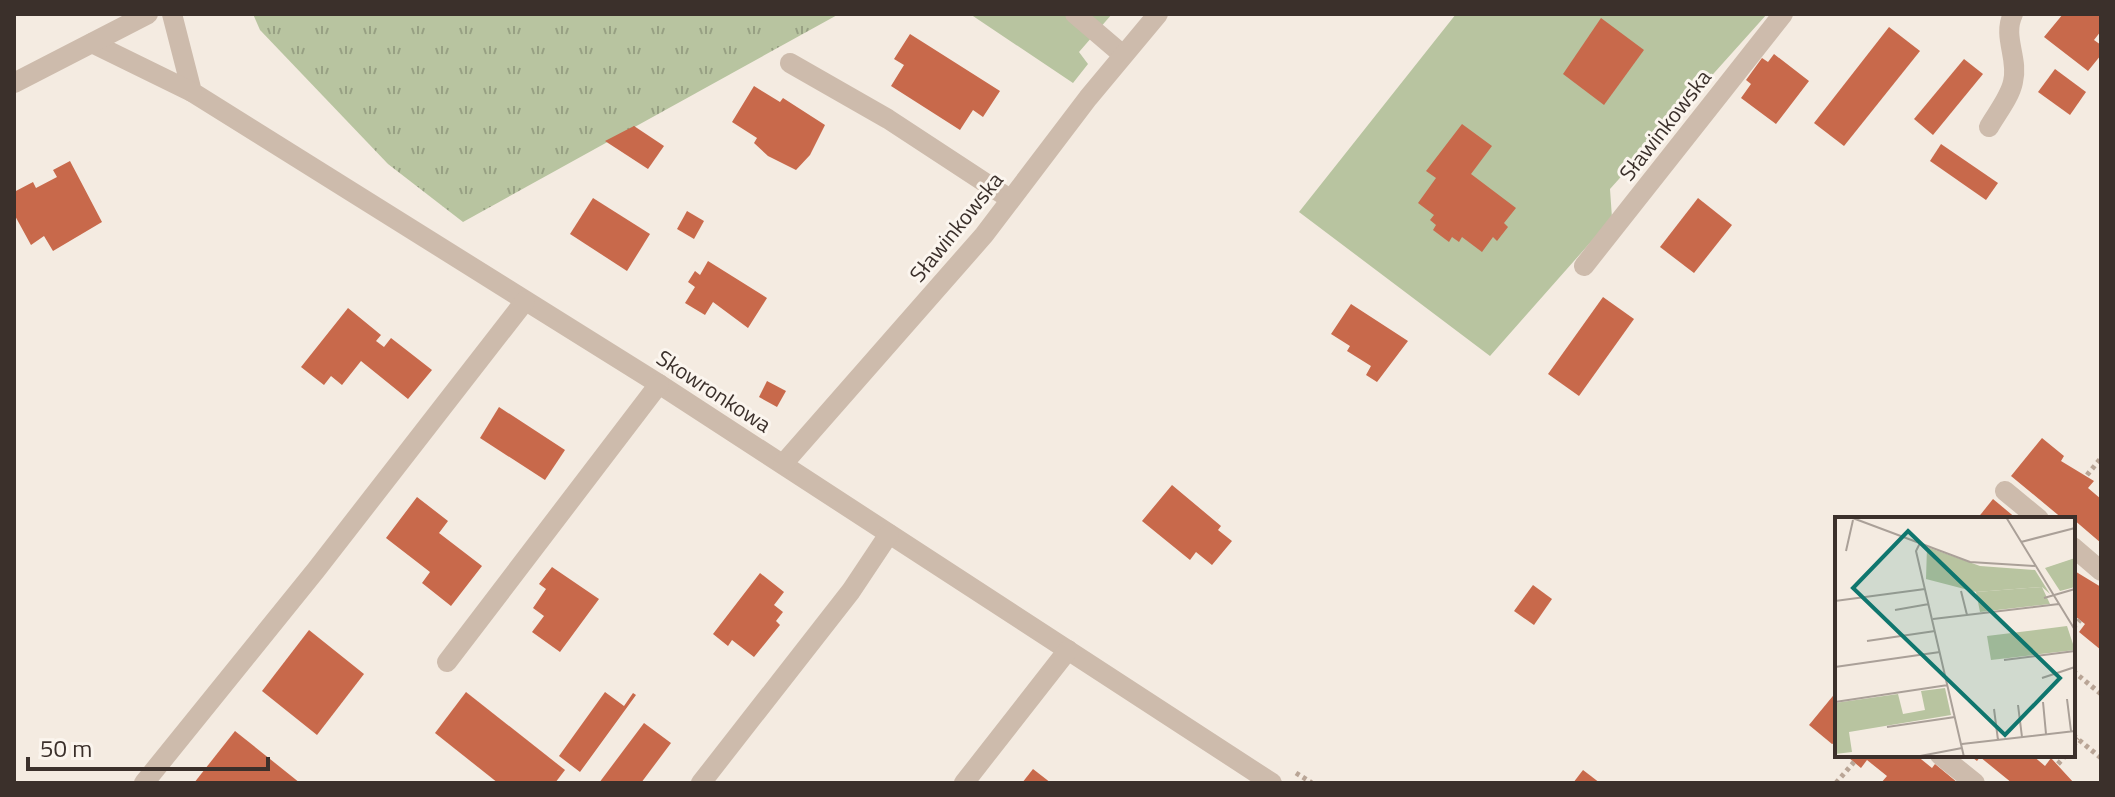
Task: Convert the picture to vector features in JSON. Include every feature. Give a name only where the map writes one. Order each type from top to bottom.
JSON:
[{"type":"street","points":[[14,83],[148,14]]},
{"type":"street","points":[[172,14],[192,92]]},
{"type":"street","points":[[1075,14],[1123,55]]},
{"type":"street","name":"Sławinkowska","points":[[783,464],[1010,199],[1158,14]]},
{"type":"street","name":"Sławinkowska","points":[[1584,266],[1783,14]]},
{"type":"street","points":[[1989,127],[2013,84],[2015,64],[2007,27],[2013,14]]},
{"type":"street","name":"Skowronkowa","points":[[92,43],[192,92],[659,384],[1272,783]]},
{"type":"street","points":[[790,63],[888,119],[1010,199]]},
{"type":"street","points":[[144,783],[316,570],[525,301]]},
{"type":"street","points":[[447,662],[659,384]]},
{"type":"street","points":[[2005,491],[2037,517]]},
{"type":"street","points":[[701,783],[851,591],[889,534]]},
{"type":"street","points":[[2075,549],[2101,571]]},
{"type":"street","points":[[964,783],[1068,650]]},
{"type":"street","points":[[1942,757],[1975,783]]},
{"type":"path","points":[[2087,475],[2101,458]]},
{"type":"path","points":[[2075,626],[2080,620]]},
{"type":"path","points":[[2075,673],[2101,694]]},
{"type":"path","points":[[2076,737],[2101,758]]},
{"type":"path","points":[[2058,764],[2064,757]]},
{"type":"path","points":[[1836,783],[1854,762]]},
{"type":"green space","points":[[253,14],[839,14],[463,222],[388,164],[260,30]]},
{"type":"green space","points":[[970,14],[1112,14],[1079,52],[1088,64],[1073,83]]},
{"type":"green space","points":[[1456,14],[1767,14],[1610,189],[1612,218],[1490,356],[1299,212]]},
{"type":"building","points":[[2063,14],[2101,14],[2101,31],[2094,40],[2101,45],[2101,55],[2088,71],[2044,37]]},
{"type":"building","points":[[1601,18],[1644,50],[1604,105],[1563,74]]},
{"type":"building","points":[[1889,27],[1920,51],[1844,146],[1814,123]]},
{"type":"building","points":[[910,34],[1000,91],[983,117],[973,110],[960,130],[891,86],[904,65],[894,59]]},
{"type":"building","points":[[1774,54],[1809,81],[1776,124],[1741,98],[1751,84],[1746,80],[1762,58],[1768,62]]},
{"type":"building","points":[[1964,59],[1983,74],[1933,135],[1914,119]]},
{"type":"building","points":[[2055,69],[2086,92],[2070,115],[2038,92]]},
{"type":"building","points":[[754,86],[780,102],[783,98],[825,125],[810,155],[796,170],[768,156],[754,143],[757,138],[732,122]]},
{"type":"building","points":[[1462,124],[1492,146],[1471,174],[1516,208],[1504,223],[1508,227],[1497,241],[1493,237],[1482,252],[1462,237],[1459,242],[1452,237],[1449,242],[1433,230],[1436,225],[1430,220],[1434,215],[1418,203],[1436,178],[1426,171]]},
{"type":"building","points":[[634,126],[664,146],[648,169],[605,141]]},
{"type":"building","points":[[1941,144],[1998,183],[1986,200],[1930,161]]},
{"type":"building","points":[[70,161],[102,222],[53,251],[44,236],[31,245],[14,214],[14,192],[33,182],[36,188],[57,177],[53,170]]},
{"type":"building","points":[[593,198],[650,234],[627,271],[570,234]]},
{"type":"building","points":[[1698,198],[1732,225],[1694,273],[1660,247]]},
{"type":"building","points":[[687,211],[704,221],[694,239],[677,229]]},
{"type":"building","points":[[708,261],[767,298],[748,328],[713,302],[705,315],[685,303],[695,287],[688,282],[695,271],[700,275]]},
{"type":"building","points":[[1603,297],[1634,319],[1579,396],[1548,374]]},
{"type":"building","points":[[1351,304],[1408,341],[1377,382],[1366,375],[1371,366],[1347,351],[1350,346],[1331,334]]},
{"type":"building","points":[[348,308],[381,335],[376,341],[384,347],[391,338],[432,370],[408,399],[361,361],[342,385],[331,376],[324,385],[301,367]]},
{"type":"building","points":[[767,381],[786,391],[777,407],[759,397]]},
{"type":"building","points":[[499,407],[565,450],[545,480],[480,438]]},
{"type":"building","points":[[2042,438],[2064,456],[2061,461],[2094,481],[2088,488],[2101,499],[2101,543],[2075,521],[2075,517],[2061,517],[2011,476]]},
{"type":"building","points":[[1172,485],[1221,526],[1218,530],[1232,541],[1212,565],[1196,552],[1190,560],[1142,521]]},
{"type":"building","points":[[417,497],[448,521],[439,533],[482,566],[451,606],[422,583],[430,572],[386,538]]},
{"type":"building","points":[[1993,499],[2015,517],[1979,517]]},
{"type":"building","points":[[552,567],[599,599],[560,652],[532,632],[544,616],[533,608],[546,589],[539,584]]},
{"type":"building","points":[[2075,571],[2101,587],[2101,650],[2079,632],[2085,624],[2076,617]]},
{"type":"building","points":[[760,573],[784,592],[774,605],[783,612],[776,621],[780,625],[754,657],[732,640],[728,646],[713,634]]},
{"type":"building","points":[[1533,585],[1552,599],[1534,625],[1514,611]]},
{"type":"building","points":[[309,630],[364,674],[317,735],[262,691]]},
{"type":"building","points":[[466,692],[565,770],[555,783],[498,783],[435,733]]},
{"type":"building","points":[[605,692],[624,706],[633,693],[636,695],[580,772],[559,756]]},
{"type":"building","points":[[1835,693],[1835,743],[1832,744],[1809,725]]},
{"type":"building","points":[[644,723],[671,743],[641,783],[599,783]]},
{"type":"building","points":[[235,731],[300,783],[194,783]]},
{"type":"building","points":[[1918,757],[1932,768],[1935,764],[1958,783],[1881,783],[1887,776],[1867,760],[1861,768],[1849,758]]},
{"type":"building","points":[[1980,757],[2034,757],[2045,766],[2051,758],[2074,783],[2012,783]]},
{"type":"building","points":[[1033,769],[1051,783],[1022,783]]},
{"type":"building","points":[[1583,770],[1600,783],[1573,783]]}]
